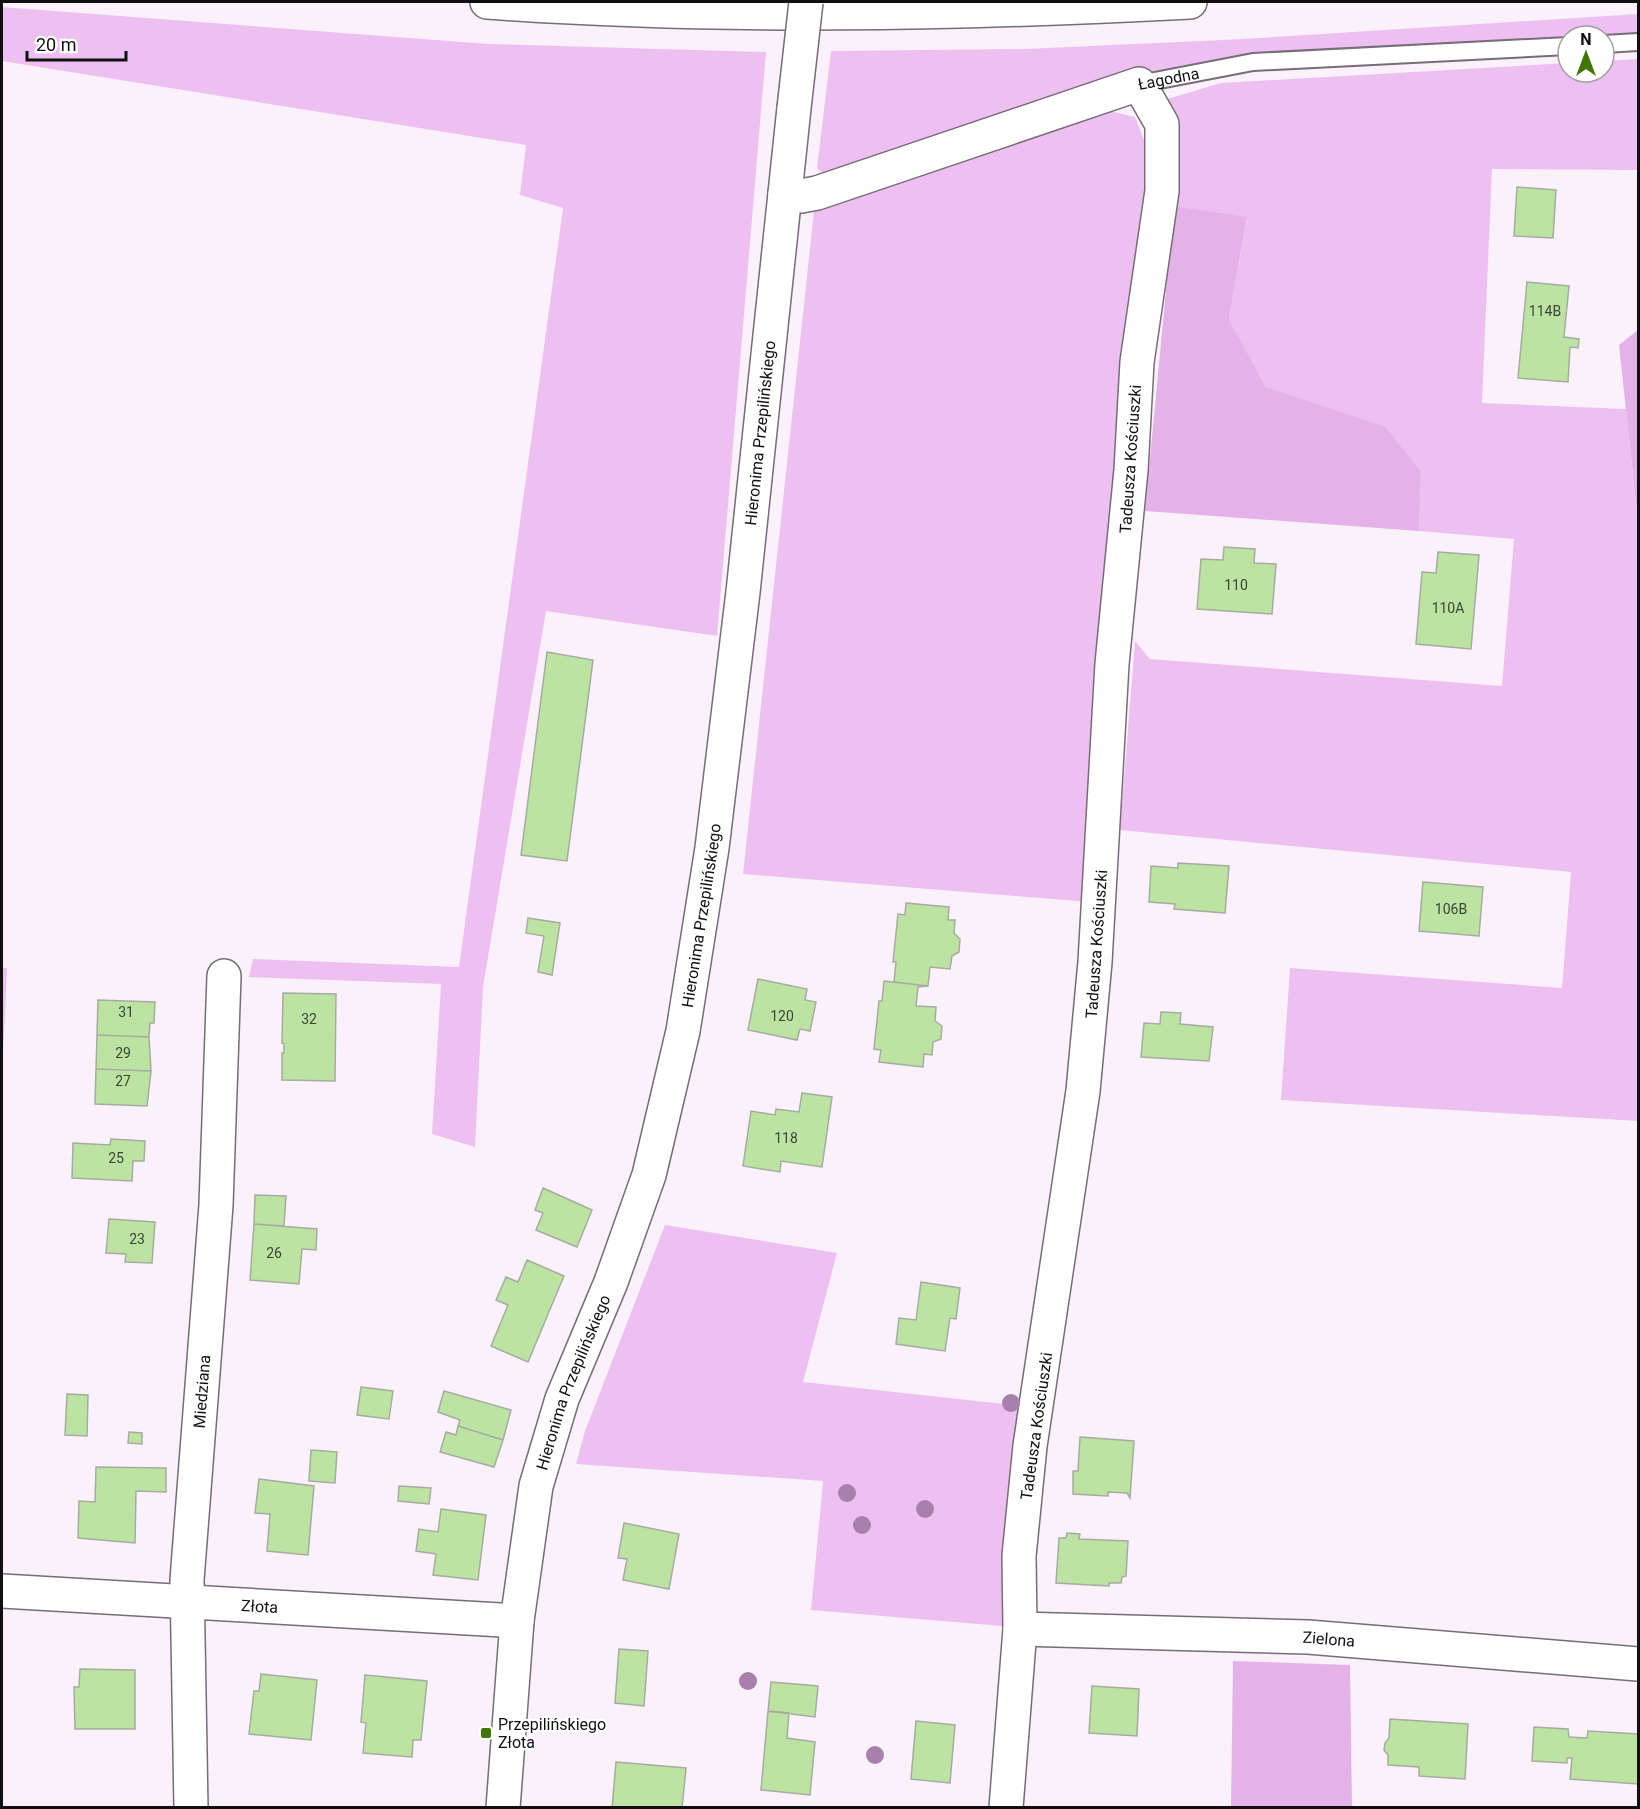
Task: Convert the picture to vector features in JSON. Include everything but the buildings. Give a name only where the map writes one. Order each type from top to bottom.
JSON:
[{"type":"main road","points":[[487,2],[674,11],[830,14],[1190,2]]},
{"type":"main road","name":"Hieronima Przepilińskiego","points":[[503,1808],[517,1621],[536,1486],[547,1442],[562,1398],[611,1282],[649,1175],[683,1031],[715,825],[806,2]]},
{"type":"main road","name":"Łagodna","points":[[785,194],[801,196],[816,193],[1138,84]]},
{"type":"main road","name":"Tadeusza Kościuszki","points":[[1006,1808],[1020,1629],[1019,1556],[1030,1446],[1085,1068],[1098,928],[1112,664],[1131,470],[1137,362],[1162,191],[1162,124],[1138,84]]},
{"type":"main road","name":"Miedziana","points":[[191,1808],[187,1580],[216,1205],[224,976]]},
{"type":"main road","name":"Złota","points":[[2,1591],[189,1600],[517,1621]]},
{"type":"main road","name":"Zielona","points":[[1020,1629],[1308,1637],[1638,1664]]},
{"type":"lane","points":[[1616,43],[1638,42]]},
{"type":"lane","name":"Łagodna","points":[[1138,84],[1253,62],[1556,47]]},
{"type":"shaded area","points":[[2,7],[489,44],[766,52],[717,636],[546,611],[483,987],[475,1147],[432,1134],[441,984],[249,977],[253,959],[459,967],[563,208],[520,195],[526,145],[2,61]]},
{"type":"shaded area","points":[[1638,14],[1638,35],[1616,35],[1616,24],[1556,24],[1556,40],[1235,57],[1107,79],[824,175],[817,168],[831,51],[1025,49],[1244,39]]},
{"type":"shaded area","points":[[1638,59],[1638,170],[1492,169],[1482,403],[1626,409],[1638,522],[1638,1121],[1281,1100],[1290,968],[1562,988],[1571,872],[1120,830],[1135,641],[1150,659],[1502,686],[1514,539],[1419,531],[1421,471],[1385,428],[1266,387],[1229,319],[1247,218],[1174,206],[1174,112],[1164,100],[1221,83],[1556,64],[1556,84],[1616,84],[1616,60]]},
{"type":"shaded area","points":[[1097,108],[1135,117],[1150,156],[1090,902],[743,874],[814,211]]},
{"type":"shaded area","points":[[1174,206],[1247,217],[1229,319],[1266,387],[1385,427],[1421,471],[1419,531],[1145,511]]},
{"type":"shaded area","points":[[1638,330],[1638,522],[1619,345]]},
{"type":"shaded area","points":[[2,968],[7,968],[2,1077]]},
{"type":"shaded area","points":[[665,1225],[837,1253],[803,1382],[1022,1406],[1002,1626],[811,1610],[823,1481],[576,1464],[585,1431]]},
{"type":"shaded area","points":[[1233,1661],[1350,1665],[1352,1807],[1231,1807]]},
{"type":"place","name":"Przepilińskiego Złota","points":[[486,1733]]}]
